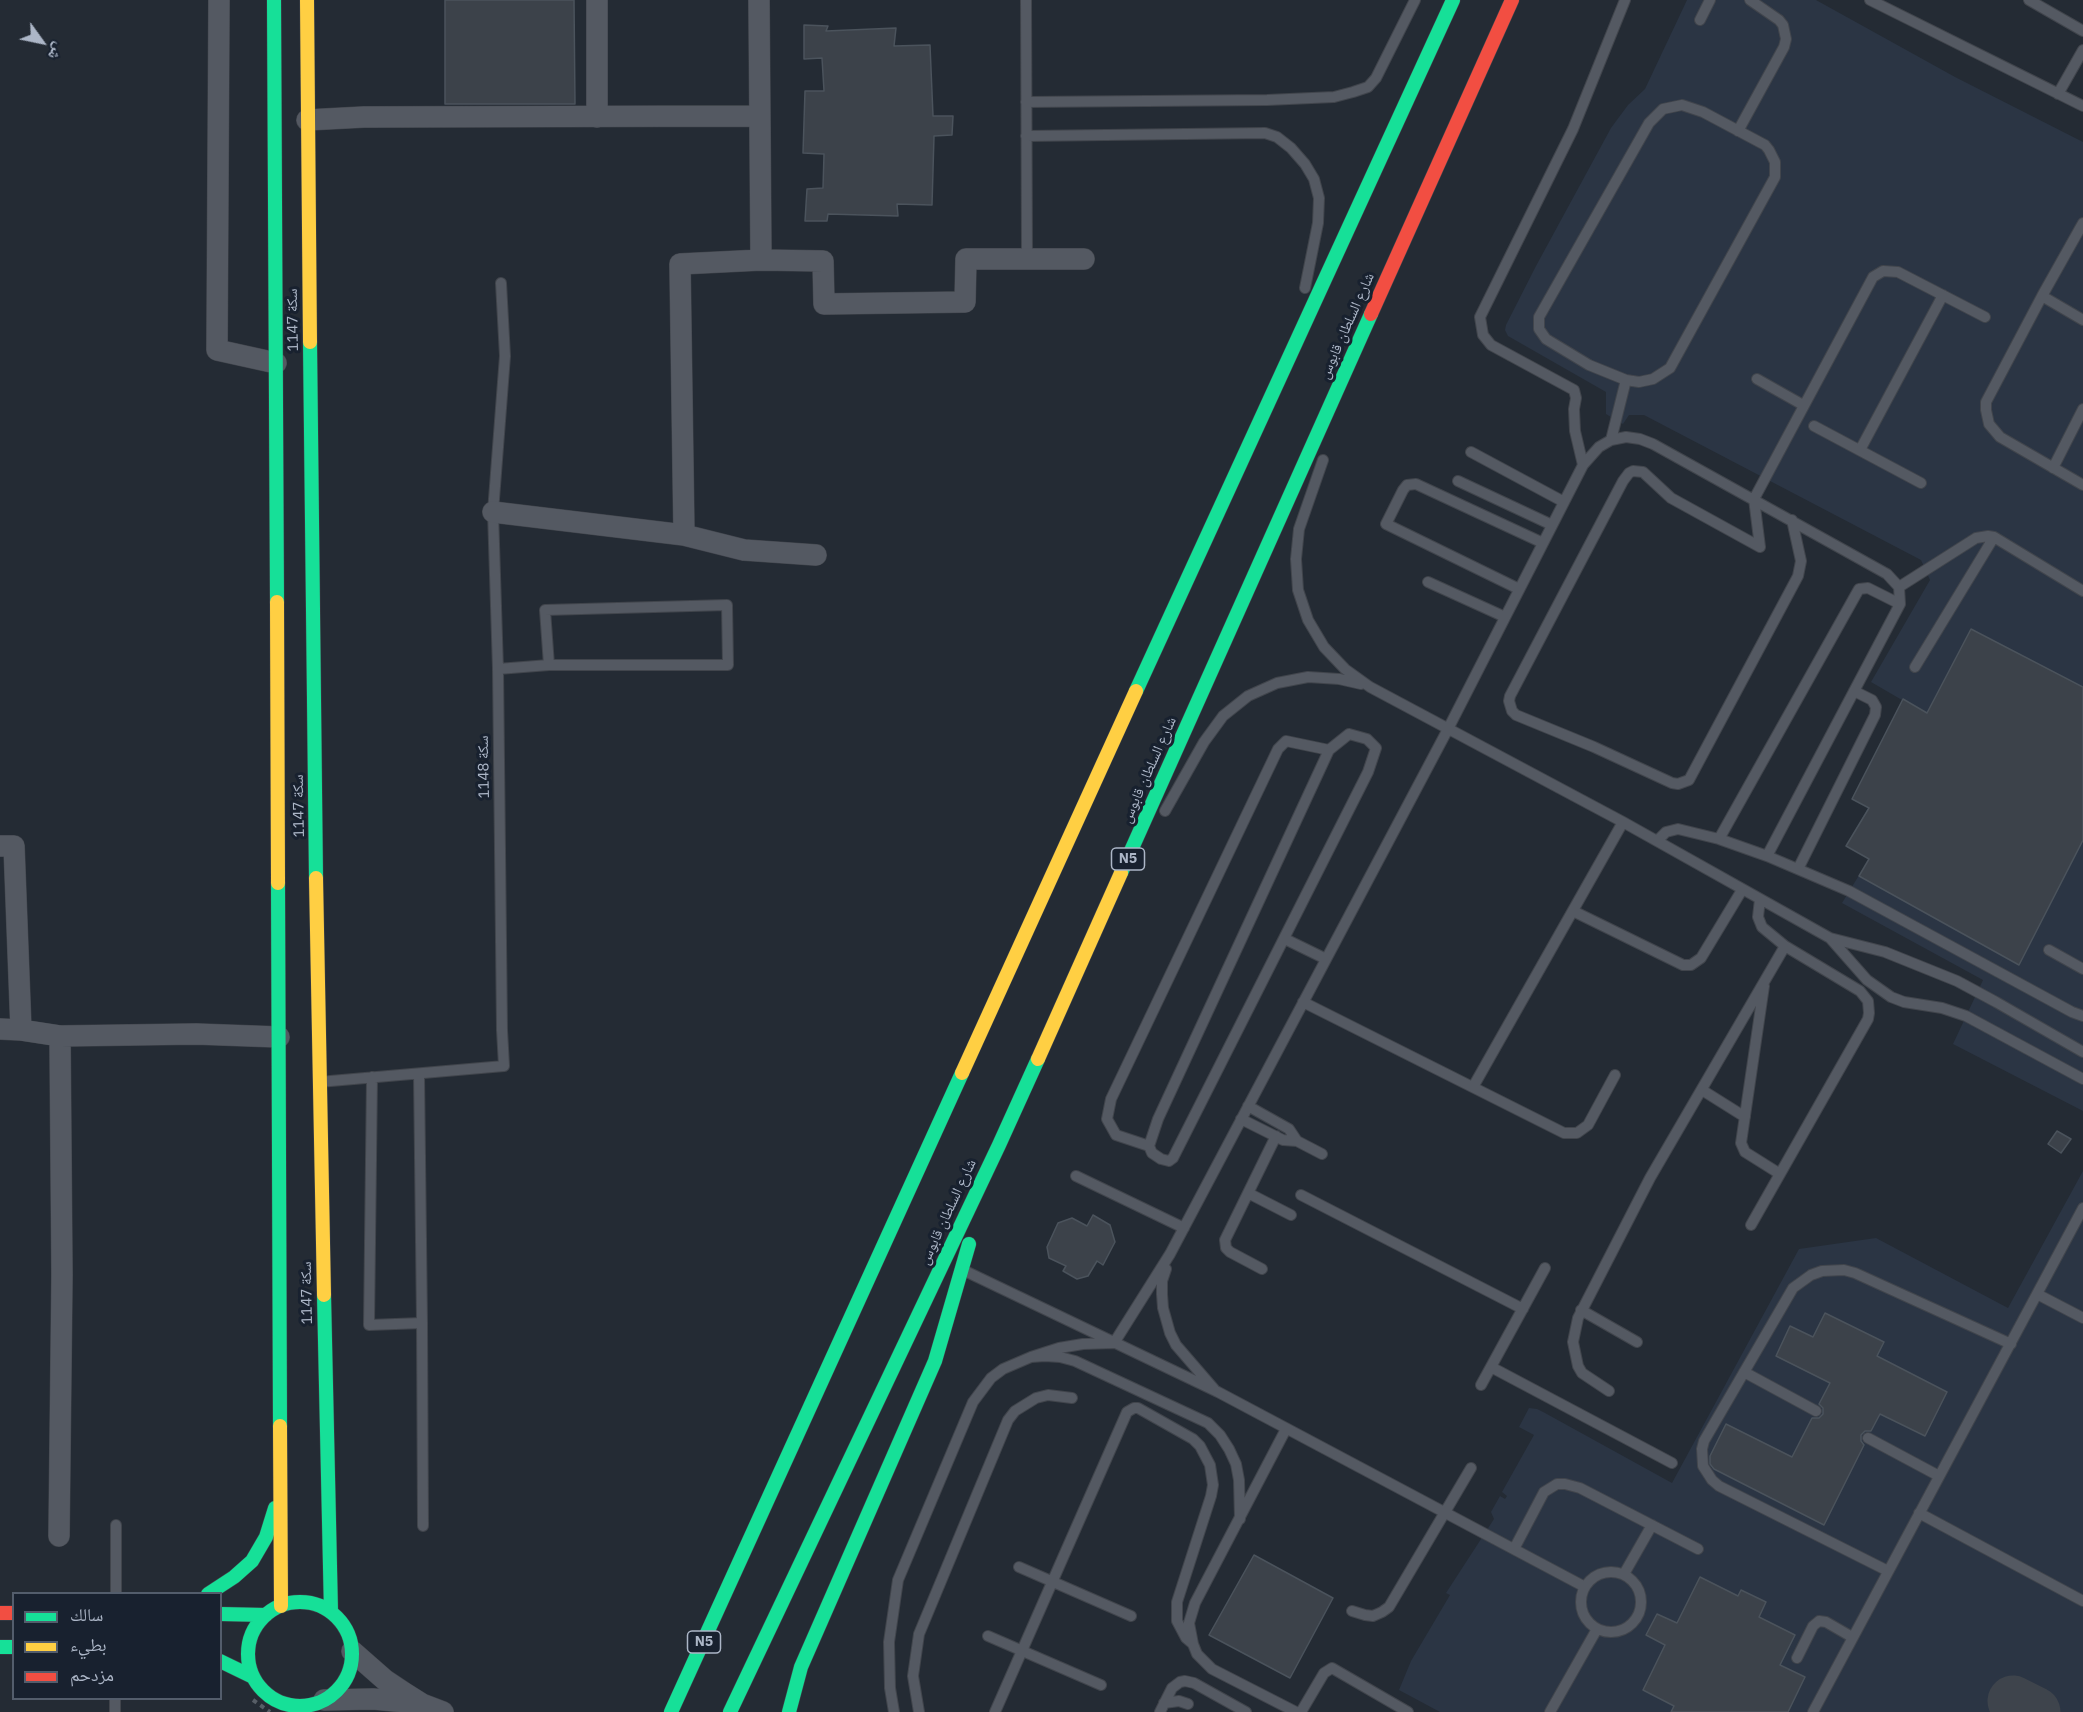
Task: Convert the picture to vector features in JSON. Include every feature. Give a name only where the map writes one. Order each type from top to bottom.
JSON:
[{"type":"main road","name":"سكة 1147","points":[[274,0],[281,1606]]},
{"type":"main road","name":"سكة 1147","points":[[307,0],[319,1082],[331,1612]]},
{"type":"main road","name":"N5","points":[[671,1712],[1453,0]]},
{"type":"main road","name":"شارع السلطان قابوس","points":[[730,1712],[999,1145],[1512,0]]},
{"type":"main road","points":[[789,1712],[801,1667],[935,1361],[999,1145]]},
{"type":"main road","points":[[210,1592],[234,1578],[252,1561],[266,1537],[282,1488]]},
{"type":"main road","points":[[657,1712],[736,1571]]},
{"type":"main road","points":[[298,1602],[315,1604],[331,1612],[342,1623],[349,1636],[352,1651],[345,1680],[324,1700],[308,1706],[292,1706],[276,1701],[263,1691],[253,1677],[248,1661],[249,1644],[255,1628],[266,1615],[281,1606],[298,1602]]},
{"type":"main road","points":[[222,1614],[266,1615]]},
{"type":"main road","points":[[222,1662],[253,1677]]},
{"type":"street","points":[[219,0],[217,350],[276,363]]},
{"type":"street","points":[[597,0],[597,117]]},
{"type":"street","points":[[759,0],[761,260]]},
{"type":"street","points":[[307,120],[364,117],[759,116]]},
{"type":"street","points":[[684,535],[680,264],[761,260],[823,261],[824,304],[965,302],[966,259],[1084,259]]},
{"type":"street","points":[[493,512],[684,535],[744,550],[816,555]]},
{"type":"street","points":[[0,846],[14,846],[21,1030]]},
{"type":"street","points":[[0,1029],[60,1036],[196,1034],[279,1037]]},
{"type":"street","points":[[59,1536],[62,1275],[60,1036]]},
{"type":"street","points":[[352,1651],[385,1680],[422,1704],[443,1712]]},
{"type":"street","points":[[324,1700],[373,1699],[422,1704]]},
{"type":"lane","points":[[1026,0],[1027,259]]},
{"type":"lane","points":[[1026,102],[1267,100],[1344,95],[1368,87],[1376,78],[1415,0]]},
{"type":"lane","points":[[1583,465],[1575,431],[1576,394],[1574,390],[1491,345],[1483,335],[1480,317],[1573,129],[1625,0]]},
{"type":"lane","points":[[1700,20],[1710,0]]},
{"type":"lane","points":[[1738,131],[1784,47],[1786,39],[1783,25],[1779,20],[1750,0]]},
{"type":"lane","points":[[1870,0],[2083,106]]},
{"type":"lane","points":[[2029,0],[2083,31]]},
{"type":"lane","points":[[2058,94],[2083,51]]},
{"type":"lane","points":[[1682,105],[1703,112],[1765,145],[1773,156],[1776,170],[1772,184],[1670,368],[1653,380],[1639,382],[1626,380],[1589,365],[1546,339],[1539,329],[1539,317],[1655,115],[1663,109],[1682,105]]},
{"type":"lane","points":[[1026,136],[1264,133],[1277,137],[1292,148],[1314,179],[1319,198],[1318,223],[1307,281],[1274,388]]},
{"type":"lane","points":[[2083,223],[1986,402],[1989,424],[2000,437],[2083,485]]},
{"type":"lane","points":[[1792,520],[1801,561],[1798,576],[1689,780],[1678,784],[1516,715],[1512,711],[1509,701],[1512,691],[1625,477],[1633,471],[1643,471],[1671,498],[1760,547],[1754,499],[1870,282],[1878,274],[1891,270],[1898,272],[1985,317]]},
{"type":"lane","name":"سكة 1148","points":[[319,1082],[504,1066],[498,669],[493,512],[505,356],[501,283]]},
{"type":"lane","points":[[1338,416],[1380,292]]},
{"type":"lane","points":[[1860,450],[1943,296]]},
{"type":"lane","points":[[2042,296],[2083,320]]},
{"type":"lane","points":[[1757,379],[1803,405]]},
{"type":"lane","points":[[1611,440],[1626,380]]},
{"type":"lane","points":[[2053,468],[2083,409]]},
{"type":"lane","points":[[1814,426],[1922,483]]},
{"type":"lane","points":[[1114,1343],[1184,1228],[1448,729],[1583,465],[1599,447],[1611,440],[1626,437],[1653,444],[1887,574],[1899,587],[1900,604],[1767,856]]},
{"type":"lane","points":[[1326,450],[1299,529],[1296,560],[1298,590],[1308,620],[1324,647],[1345,669],[1370,687],[1623,822],[1830,938],[1885,952],[1957,981],[2083,1052]]},
{"type":"lane","points":[[1472,452],[1563,502]]},
{"type":"lane","points":[[1458,481],[1552,525]]},
{"type":"lane","points":[[1519,589],[1386,524],[1399,498],[1407,485],[1416,484],[1543,543]]},
{"type":"lane","points":[[1899,587],[1982,536],[1994,537],[2083,591]]},
{"type":"lane","points":[[1915,667],[1994,537]]},
{"type":"lane","points":[[1428,582],[1505,617]]},
{"type":"lane","points":[[1719,838],[1859,589],[1868,588],[1900,604]]},
{"type":"lane","points":[[498,669],[549,665],[728,665],[728,605],[545,610],[549,665]]},
{"type":"lane","points":[[1159,822],[1204,742],[1223,716],[1248,696],[1276,683],[1308,677],[1340,679],[1370,687]]},
{"type":"lane","points":[[1798,870],[1875,715],[1876,707],[1872,700],[1854,692]]},
{"type":"lane","points":[[1349,734],[1367,739],[1376,748],[1368,772],[1285,939],[1173,1158],[1169,1161],[1161,1159],[1152,1153],[1149,1146],[1158,1119],[1329,750],[1349,734]]},
{"type":"lane","points":[[1149,1146],[1116,1135],[1107,1119],[1111,1099],[1278,750],[1286,741],[1329,750]]},
{"type":"lane","points":[[1473,1087],[1623,822]]},
{"type":"lane","points":[[1657,841],[1666,832],[1678,829],[1719,838],[1767,856],[1850,891],[2083,1016]]},
{"type":"lane","points":[[1086,953],[1142,852]]},
{"type":"lane","points":[[1574,911],[1679,963],[1691,965],[1701,958],[1742,890]]},
{"type":"lane","points":[[1751,1225],[1869,1013],[1868,1001],[1860,992],[1785,946],[1762,927],[1759,921],[1760,899]]},
{"type":"lane","points":[[1830,938],[1867,980],[1891,997],[1904,1002],[1942,1008],[1966,1016],[2083,1079]]},
{"type":"lane","points":[[1285,939],[1326,959]]},
{"type":"lane","points":[[1610,1391],[1582,1373],[1576,1358],[1574,1334],[1581,1310],[1650,1178],[1785,946]]},
{"type":"lane","points":[[2049,950],[2083,969]]},
{"type":"lane","points":[[1765,981],[1741,1143],[1745,1152],[1780,1174]]},
{"type":"lane","points":[[1303,1002],[1564,1133],[1570,1134],[1583,1130],[1588,1125],[1616,1075]]},
{"type":"lane","points":[[419,1074],[423,1526]]},
{"type":"lane","points":[[372,1077],[369,1325],[422,1323]]},
{"type":"lane","points":[[1702,1090],[1745,1117]]},
{"type":"lane","points":[[1248,1106],[1289,1129],[1297,1141]]},
{"type":"lane","points":[[1241,1119],[1288,1141],[1297,1141],[1322,1154]]},
{"type":"lane","points":[[1262,1269],[1230,1252],[1225,1244],[1276,1136]]},
{"type":"lane","points":[[1076,1176],[1184,1228]]},
{"type":"lane","points":[[1248,1192],[1291,1215]]},
{"type":"lane","points":[[1301,1195],[1523,1309]]},
{"type":"lane","points":[[1813,1712],[2083,1208]]},
{"type":"lane","points":[[1170,1254],[1162,1281],[1163,1308],[1170,1333],[1176,1345],[1218,1392]]},
{"type":"lane","points":[[1481,1385],[1545,1269]]},
{"type":"lane","points":[[962,1270],[1218,1392],[1585,1587]]},
{"type":"lane","points":[[1888,1571],[1719,1486],[1707,1474],[1701,1458],[1704,1441],[1793,1288],[1811,1275],[1833,1270],[1855,1273],[2011,1344]]},
{"type":"lane","points":[[2037,1294],[2083,1318]]},
{"type":"lane","points":[[1581,1310],[1637,1342]]},
{"type":"lane","points":[[894,1712],[890,1688],[889,1642],[898,1580],[973,1402],[981,1389],[1002,1369],[1030,1357],[1059,1348],[1083,1344],[1114,1343]]},
{"type":"lane","points":[[1030,1357],[1045,1356],[1075,1361],[1208,1423],[1224,1442],[1236,1464],[1239,1480],[1240,1519]]},
{"type":"lane","points":[[1491,1367],[1672,1463]]},
{"type":"lane","points":[[1744,1372],[1816,1411]]},
{"type":"lane","points":[[919,1712],[913,1676],[919,1634],[1008,1420],[1016,1411],[1036,1398],[1060,1395],[1072,1398]]},
{"type":"lane","points":[[995,1712],[1127,1412],[1138,1408],[1193,1439],[1206,1455],[1213,1475],[1211,1496],[1177,1602],[1177,1621],[1186,1638],[1212,1669],[1296,1712]]},
{"type":"lane","points":[[1193,1644],[1190,1623],[1195,1603],[1286,1429]]},
{"type":"lane","points":[[1868,1438],[1939,1476]]},
{"type":"lane","points":[[1352,1611],[1373,1616],[1389,1606],[1471,1468]]},
{"type":"lane","points":[[1514,1549],[1544,1492],[1557,1485],[1573,1485],[1698,1549]]},
{"type":"lane","points":[[1919,1513],[2083,1601]]},
{"type":"lane","points":[[116,1525],[116,1592]]},
{"type":"lane","points":[[1624,1574],[1652,1525]]},
{"type":"lane","points":[[1019,1567],[1131,1616]]},
{"type":"lane","points":[[1606,1572],[1624,1574],[1638,1587],[1641,1606],[1638,1615],[1625,1629],[1606,1632],[1597,1629],[1584,1615],[1581,1596],[1585,1587],[1590,1580],[1606,1572]]},
{"type":"lane","points":[[1797,1658],[1813,1626],[1819,1621],[1826,1622],[1852,1637]]},
{"type":"lane","points":[[1550,1712],[1597,1629]]},
{"type":"lane","points":[[988,1635],[1101,1685]]},
{"type":"lane","points":[[1301,1712],[1324,1673],[1332,1668],[1408,1712]]},
{"type":"lane","points":[[1162,1707],[1176,1684],[1190,1682],[1246,1712]]},
{"type":"lane","points":[[1162,1707],[1179,1701],[1188,1704]]},
{"type":"shaded area","points":[[1687,0],[1816,0],[1955,77],[2083,142],[2083,1111],[1953,1044],[1983,980],[1842,903],[1869,859],[1846,846],[1868,808],[1852,799],[1902,700],[1871,682],[1930,580],[1921,560],[1644,415],[1629,415],[1623,424],[1606,414],[1606,392],[1508,336],[1505,330],[1536,266],[1611,128],[1628,105],[1645,89]]},
{"type":"shaded area","points":[[2083,1171],[2083,1712],[1440,1712],[1399,1690],[1411,1661],[1450,1595],[1446,1593],[1494,1519],[1491,1512],[1500,1496],[1505,1499],[1507,1496],[1502,1492],[1534,1435],[1519,1427],[1529,1408],[1545,1413],[1672,1483],[1799,1249],[1876,1238],[2008,1308]]},
{"type":"building","points":[[445,0],[574,0],[575,104],[445,104]]},
{"type":"building","points":[[804,25],[828,26],[826,31],[896,28],[894,46],[930,45],[933,116],[953,116],[952,135],[934,136],[932,205],[897,204],[898,216],[828,214],[827,221],[805,221],[807,189],[823,188],[824,154],[803,153],[805,91],[824,91],[822,58],[804,59]]},
{"type":"building","points":[[1971,629],[2083,687],[2083,840],[2019,965],[1859,876],[1869,859],[1846,846],[1869,808],[1852,799],[1903,699],[1927,713]]},
{"type":"building","points":[[2057,1131],[2071,1139],[2061,1153],[2048,1144]]},
{"type":"building","points":[[1093,1215],[1110,1225],[1115,1242],[1103,1265],[1097,1261],[1088,1276],[1077,1279],[1063,1271],[1066,1266],[1049,1258],[1047,1247],[1058,1223],[1072,1218],[1087,1226]]},
{"type":"building","points":[[1825,1313],[1884,1342],[1877,1356],[1947,1392],[1925,1436],[1880,1414],[1871,1431],[1865,1431],[1861,1435],[1864,1445],[1824,1525],[1714,1469],[1710,1464],[1710,1456],[1726,1424],[1792,1457],[1812,1418],[1819,1418],[1823,1414],[1823,1408],[1819,1404],[1830,1383],[1776,1356],[1790,1326],[1813,1337]]},
{"type":"building","points":[[1254,1555],[1333,1598],[1290,1678],[1209,1635]]},
{"type":"building","points":[[1700,1577],[1738,1596],[1741,1590],[1766,1602],[1759,1617],[1795,1635],[1780,1665],[1805,1677],[1788,1712],[1671,1712],[1674,1706],[1643,1690],[1665,1645],[1646,1635],[1657,1614],[1677,1623]]},
{"type":"taxiway","points":[[2013,1701],[2035,1712]]},
{"type":"traffic: fast","points":[[274,0],[277,602]]},
{"type":"traffic: fast","points":[[1136,691],[1453,0]]},
{"type":"traffic: fast","points":[[1121,873],[1371,314]]},
{"type":"traffic: fast","points":[[310,342],[316,878]]},
{"type":"traffic: fast","points":[[278,883],[280,1426]]},
{"type":"traffic: fast","points":[[730,1712],[1038,1059]]},
{"type":"traffic: fast","points":[[671,1712],[962,1073]]},
{"type":"traffic: fast","points":[[789,1712],[801,1667],[935,1361],[969,1244]]},
{"type":"traffic: fast","points":[[324,1295],[331,1612]]},
{"type":"traffic: fast","points":[[211,1592],[234,1577],[252,1561],[266,1537],[275,1508]]},
{"type":"traffic: fast","points":[[300,1602],[320,1606],[337,1617],[348,1634],[352,1654],[348,1674],[337,1691],[320,1702],[300,1706],[280,1702],[263,1691],[252,1674],[248,1654],[252,1634],[263,1617],[280,1606],[300,1602]]},
{"type":"traffic: fast","points":[[222,1614],[266,1615]]},
{"type":"traffic: fast","points":[[0,1647],[12,1647]]},
{"type":"traffic: fast","points":[[222,1662],[253,1677]]},
{"type":"traffic: slow","points":[[307,0],[310,342]]},
{"type":"traffic: slow","points":[[277,602],[278,883]]},
{"type":"traffic: slow","points":[[962,1073],[1136,691]]},
{"type":"traffic: slow","points":[[1038,1059],[1121,873]]},
{"type":"traffic: slow","points":[[316,878],[324,1295]]},
{"type":"traffic: slow","points":[[280,1426],[281,1606]]},
{"type":"traffic: jam","points":[[1371,314],[1512,0]]},
{"type":"traffic: jam","points":[[0,1613],[12,1613]]}]
